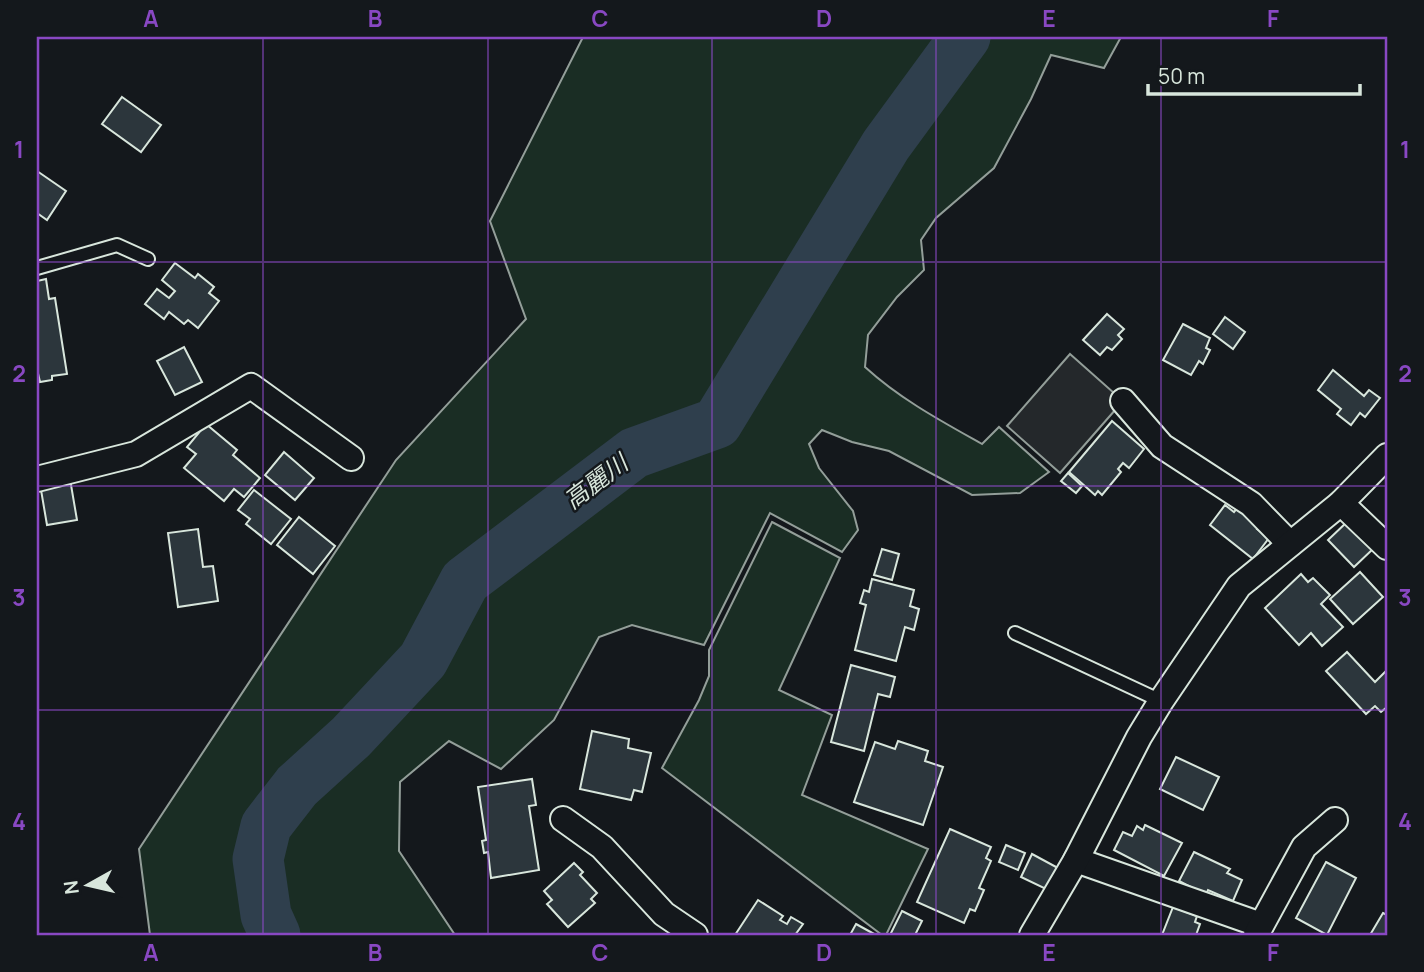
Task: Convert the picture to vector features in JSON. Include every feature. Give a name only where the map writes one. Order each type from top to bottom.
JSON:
[{"type":"street","points":[[37,479],[136,454],[251,386],[351,458]]},
{"type":"street","points":[[1123,401],[1162,446],[1251,504],[1290,544]]},
{"type":"street","points":[[1032,935],[1076,860],[1139,737],[1239,586],[1341,503],[1387,456]]},
{"type":"street","points":[[1341,503],[1387,547]]},
{"type":"street","points":[[563,819],[602,847],[664,914],[695,935]]},
{"type":"street","points":[[1076,860],[1258,930],[1304,847],[1335,820]]},
{"type":"lane","points":[[37,268],[117,245],[148,259]]},
{"type":"lane","points":[[1015,633],[1161,701]]},
{"type":"green space","points":[[583,37],[1121,37],[1104,68],[1051,55],[994,168],[936,218],[921,240],[924,270],[897,297],[868,335],[865,367],[892,389],[982,444],[999,427],[1049,472],[1020,493],[972,495],[889,451],[852,442],[822,430],[809,444],[819,468],[853,511],[858,530],[842,552],[770,513],[704,645],[632,625],[599,637],[554,720],[501,769],[449,741],[400,782],[399,851],[455,935],[150,935],[139,849],[396,460],[526,319],[490,221]]},
{"type":"green space","points":[[772,522],[840,558],[779,690],[832,715],[802,795],[928,849],[886,935],[882,935],[662,768],[699,700],[709,676],[709,650]]},
{"type":"shaded area","points":[[1070,354],[1123,401],[1060,473],[1007,426]]},
{"type":"building","points":[[122,97],[161,125],[141,152],[102,124]]},
{"type":"building","points":[[37,171],[66,191],[47,220],[37,213]]},
{"type":"building","points":[[175,263],[195,278],[198,274],[214,287],[209,293],[219,301],[198,328],[188,320],[184,324],[169,312],[164,319],[145,304],[157,289],[169,298],[175,291],[162,280]]},
{"type":"building","points":[[46,279],[49,299],[55,298],[67,374],[52,376],[52,380],[40,382],[37,369],[37,281]]},
{"type":"building","points":[[1107,314],[1124,329],[1118,335],[1122,339],[1112,350],[1107,347],[1100,355],[1083,340]]},
{"type":"building","points":[[1225,317],[1245,332],[1233,349],[1213,334]]},
{"type":"building","points":[[1183,324],[1210,338],[1206,348],[1210,350],[1203,364],[1199,361],[1191,375],[1163,360]]},
{"type":"building","points":[[184,347],[202,382],[175,395],[157,361]]},
{"type":"building","points":[[1333,370],[1364,396],[1369,390],[1380,398],[1365,417],[1360,413],[1351,425],[1337,414],[1341,409],[1318,390]]},
{"type":"building","points":[[1112,421],[1144,449],[1129,468],[1123,463],[1118,469],[1121,472],[1102,495],[1098,491],[1095,495],[1069,472]]},
{"type":"building","points":[[206,424],[237,450],[233,455],[260,478],[244,497],[234,489],[224,501],[184,468],[196,454],[187,447]]},
{"type":"building","points":[[284,452],[314,478],[295,500],[265,475]]},
{"type":"building","points":[[1068,473],[1082,486],[1076,493],[1061,481]]},
{"type":"building","points":[[70,479],[77,520],[47,525],[40,484]]},
{"type":"building","points":[[254,490],[291,519],[271,544],[246,524],[250,519],[238,510]]},
{"type":"building","points":[[1225,505],[1234,512],[1238,507],[1260,524],[1257,529],[1269,538],[1253,559],[1210,525]]},
{"type":"building","points":[[299,517],[335,546],[313,574],[277,545]]},
{"type":"building","points":[[1348,521],[1374,548],[1354,567],[1328,540]]},
{"type":"building","points":[[198,529],[203,567],[213,566],[218,601],[178,607],[168,533]]},
{"type":"building","points":[[882,549],[899,554],[892,580],[874,575]]},
{"type":"building","points":[[1360,572],[1383,597],[1353,624],[1330,599]]},
{"type":"building","points":[[1301,574],[1308,582],[1313,578],[1330,595],[1321,604],[1343,627],[1322,646],[1311,633],[1299,645],[1265,608]]},
{"type":"building","points":[[872,579],[914,590],[910,606],[919,609],[914,630],[905,627],[896,661],[855,650],[866,605],[860,603],[864,590],[869,592]]},
{"type":"building","points":[[1347,652],[1375,682],[1387,670],[1387,707],[1381,712],[1375,706],[1366,714],[1326,671]]},
{"type":"building","points":[[851,665],[895,677],[890,697],[878,694],[864,751],[831,742]]},
{"type":"building","points":[[592,731],[629,739],[628,748],[651,753],[642,792],[634,790],[631,800],[580,789]]},
{"type":"building","points":[[898,741],[928,751],[925,761],[943,767],[923,825],[854,802],[875,742],[895,749]]},
{"type":"building","points":[[1176,757],[1219,777],[1203,810],[1160,789]]},
{"type":"building","points":[[532,779],[536,805],[529,806],[539,870],[491,878],[488,852],[484,853],[482,841],[486,840],[478,787]]},
{"type":"building","points":[[1145,825],[1182,843],[1164,876],[1114,850],[1123,832],[1132,836],[1137,826],[1143,830]]},
{"type":"building","points":[[950,829],[991,847],[986,858],[991,861],[979,888],[984,890],[975,911],[970,909],[964,923],[917,902]]},
{"type":"building","points":[[1006,845],[1025,853],[1018,870],[999,862]]},
{"type":"building","points":[[1194,852],[1230,869],[1227,873],[1242,880],[1233,901],[1208,890],[1206,895],[1179,881]]},
{"type":"building","points":[[1032,854],[1058,868],[1048,890],[1021,877]]},
{"type":"building","points":[[1326,862],[1356,878],[1327,935],[1296,918]]},
{"type":"building","points":[[574,863],[583,872],[580,875],[597,893],[591,899],[595,903],[568,927],[547,904],[552,900],[544,891]]},
{"type":"building","points":[[758,900],[783,916],[780,920],[787,924],[791,917],[803,924],[795,935],[735,935]]},
{"type":"building","points":[[1173,907],[1197,916],[1195,922],[1200,924],[1196,935],[1162,935]]},
{"type":"building","points":[[902,911],[922,921],[915,935],[890,935]]},
{"type":"building","points":[[1383,913],[1387,915],[1387,935],[1370,935]]},
{"type":"building","points":[[856,924],[876,935],[850,935]]},
{"type":"waterway","name":"高麗川","points":[[275,935],[266,915],[258,859],[266,826],[297,786],[351,737],[423,660],[465,581],[634,453],[717,423],[886,145],[965,37]]}]
